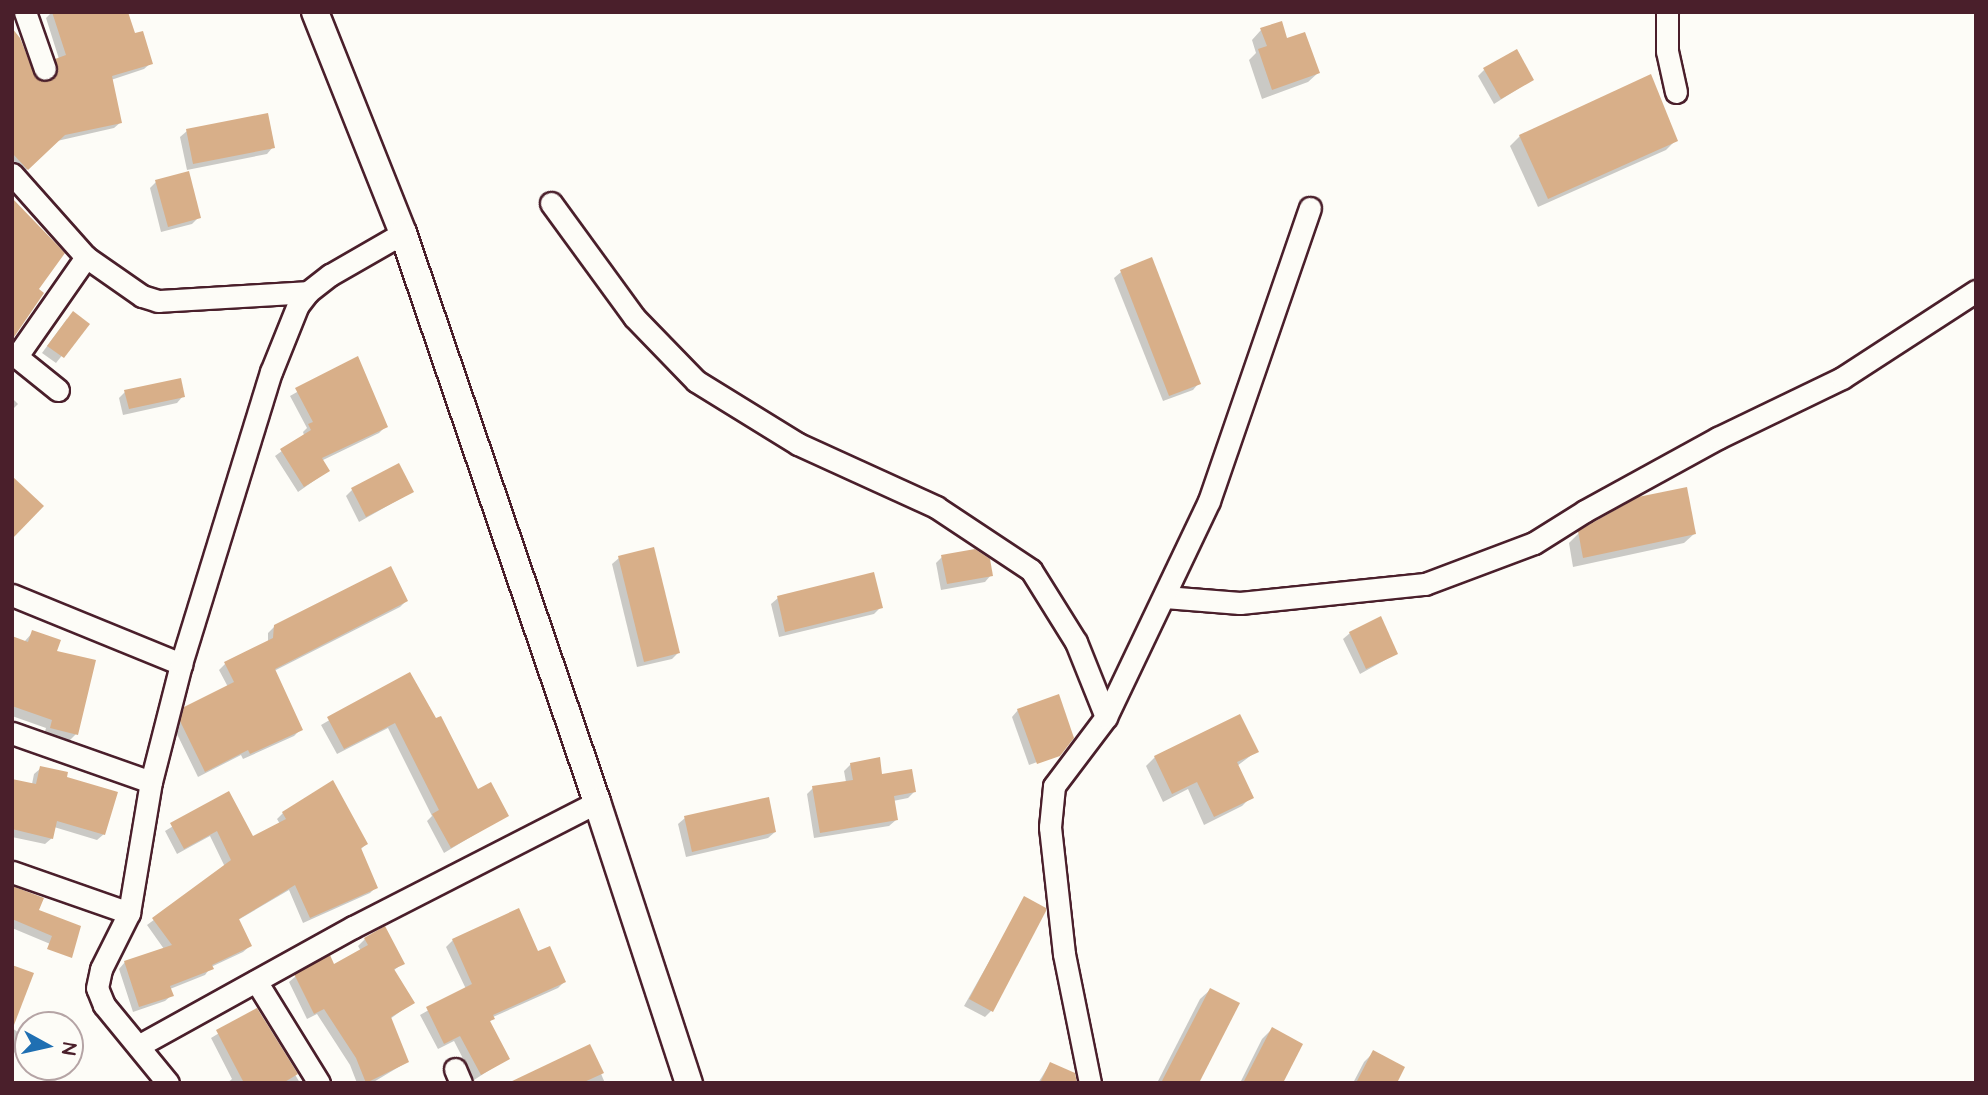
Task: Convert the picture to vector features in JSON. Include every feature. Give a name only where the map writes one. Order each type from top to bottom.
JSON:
[{"type":"main road","points":[[315,12],[403,233],[597,803],[688,1083]]},
{"type":"street","points":[[25,12],[45,69]]},
{"type":"street","points":[[1667,12],[1667,51],[1676,92]]},
{"type":"street","points":[[12,174],[86,257],[129,289],[159,301],[308,292]]},
{"type":"street","points":[[551,203],[634,317],[696,381],[799,444],[936,507],[1031,570],[1076,642],[1106,717]]},
{"type":"street","points":[[1090,1083],[1064,954],[1050,827],[1054,786],[1106,717],[1209,501],[1310,208]]},
{"type":"street","points":[[168,1083],[140,1045],[104,1005],[97,988],[101,969],[129,913],[151,782],[181,664],[271,372],[298,305],[308,292],[330,275],[403,233]]},
{"type":"street","points":[[58,390],[15,355],[86,257]]},
{"type":"street","points":[[1165,597],[1240,603],[1424,584],[1534,543],[1718,438],[1842,378],[1976,291]]},
{"type":"street","points":[[12,595],[181,664]]},
{"type":"street","points":[[12,733],[151,782]]},
{"type":"street","points":[[140,1045],[353,927],[597,803]]},
{"type":"street","points":[[12,872],[129,913]]},
{"type":"street","points":[[256,981],[318,1083]]},
{"type":"building","points":[[52,12],[128,12],[135,33],[143,31],[153,64],[112,76],[122,123],[65,135],[28,170],[12,153],[12,28],[20,38],[36,78],[50,81],[58,72],[55,59],[66,55]]},
{"type":"building","points":[[1282,21],[1287,38],[1305,32],[1320,73],[1272,90],[1258,49],[1267,46],[1260,28]]},
{"type":"building","points":[[1517,49],[1534,80],[1501,99],[1483,68]]},
{"type":"building","points":[[1651,74],[1678,141],[1548,199],[1519,135]]},
{"type":"building","points":[[268,113],[275,148],[193,164],[186,129]]},
{"type":"building","points":[[189,171],[201,218],[168,227],[155,180]]},
{"type":"building","points":[[12,198],[65,253],[39,289],[44,293],[12,340]]},
{"type":"building","points":[[1152,257],[1201,384],[1169,396],[1120,270]]},
{"type":"building","points":[[73,311],[90,324],[64,358],[47,346]]},
{"type":"building","points":[[358,356],[388,427],[322,458],[330,471],[304,487],[280,449],[311,430],[308,424],[313,422],[295,388]]},
{"type":"building","points":[[181,378],[185,397],[129,409],[124,390]]},
{"type":"building","points":[[399,463],[414,492],[366,517],[351,488]]},
{"type":"building","points":[[12,476],[44,506],[12,539]]},
{"type":"building","points":[[1687,487],[1696,534],[1583,558],[1578,531],[1638,497]]},
{"type":"building","points":[[654,547],[680,653],[644,662],[618,556]]},
{"type":"building","points":[[975,549],[990,559],[993,576],[947,584],[941,555]]},
{"type":"building","points":[[391,566],[408,601],[275,669],[303,730],[250,754],[248,750],[205,772],[180,721],[184,707],[234,682],[224,662],[273,638],[274,625]]},
{"type":"building","points":[[874,572],[883,608],[785,632],[777,596]]},
{"type":"building","points":[[1381,616],[1398,654],[1366,669],[1349,632]]},
{"type":"building","points":[[32,630],[61,640],[57,651],[96,660],[78,735],[50,728],[52,720],[12,706],[12,636],[28,642]]},
{"type":"building","points":[[410,672],[436,718],[441,716],[478,789],[491,782],[509,816],[451,848],[432,814],[439,810],[395,723],[344,749],[327,717]]},
{"type":"building","points":[[1059,694],[1074,738],[1060,756],[1037,764],[1017,709]]},
{"type":"building","points":[[1240,714],[1259,752],[1237,762],[1254,798],[1214,817],[1197,782],[1172,794],[1154,756]]},
{"type":"building","points":[[880,757],[882,774],[912,769],[916,792],[894,796],[898,820],[820,833],[812,786],[853,780],[850,763]]},
{"type":"building","points":[[40,766],[68,772],[67,777],[118,792],[105,835],[57,821],[53,839],[12,829],[12,779],[36,784]]},
{"type":"building","points":[[333,780],[368,844],[361,848],[378,888],[310,918],[295,885],[239,919],[252,946],[212,965],[214,969],[170,986],[174,996],[139,1007],[124,961],[172,945],[152,918],[231,860],[217,831],[184,849],[170,823],[229,791],[253,836],[286,819],[282,812]]},
{"type":"building","points":[[769,797],[776,832],[692,852],[684,816]]},
{"type":"building","points":[[12,886],[44,898],[39,910],[81,926],[72,958],[47,949],[52,936],[12,919]]},
{"type":"building","points":[[1024,896],[1046,908],[1046,911],[993,1012],[969,999]]},
{"type":"building","points":[[519,908],[538,951],[550,946],[566,982],[493,1015],[495,1019],[490,1021],[510,1059],[481,1075],[460,1036],[444,1044],[426,1007],[472,984],[452,939]]},
{"type":"building","points":[[385,926],[405,964],[394,969],[415,1003],[391,1017],[409,1062],[366,1083],[356,1058],[324,1009],[314,1014],[294,974],[330,955],[334,964],[368,945],[364,938]]},
{"type":"building","points":[[12,965],[34,973],[19,1011],[14,1011],[14,1025]]},
{"type":"building","points":[[1210,988],[1240,1003],[1199,1083],[1161,1083]]},
{"type":"building","points":[[257,1008],[298,1074],[283,1083],[244,1083],[216,1030]]},
{"type":"building","points":[[1272,1027],[1303,1044],[1283,1083],[1243,1083]]},
{"type":"building","points":[[590,1044],[604,1073],[582,1083],[508,1083]]},
{"type":"building","points":[[1373,1050],[1405,1067],[1397,1083],[1356,1083]]},
{"type":"building","points":[[1050,1062],[1075,1073],[1077,1083],[1040,1083]]}]
